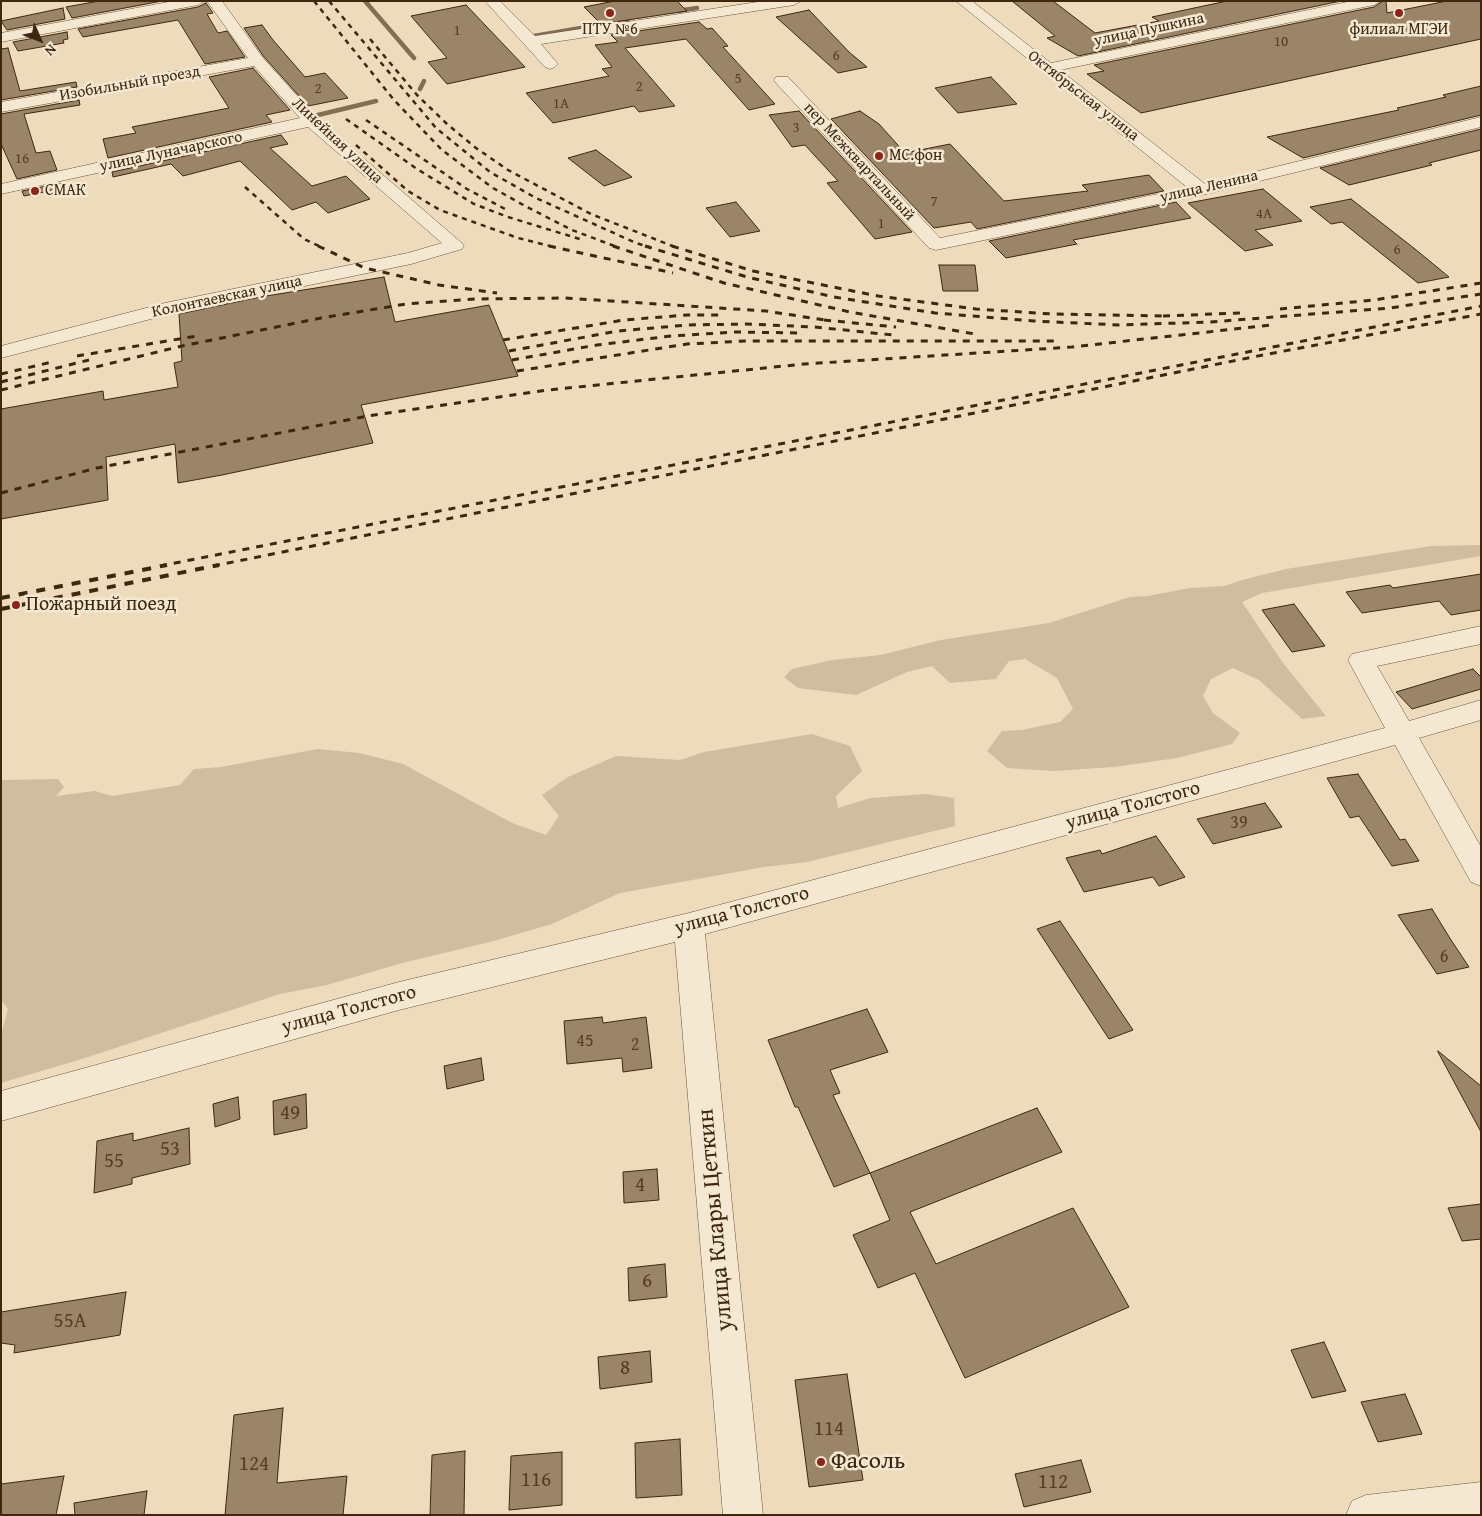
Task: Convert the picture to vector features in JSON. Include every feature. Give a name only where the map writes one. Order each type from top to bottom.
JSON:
[{"type":"street","points":[[1,38],[198,1]]},
{"type":"street","name":"Линейная улица","points":[[214,1],[258,61],[311,121],[455,245]]},
{"type":"street","points":[[492,1],[532,41],[550,64]]},
{"type":"street","points":[[706,1],[732,25]]},
{"type":"street","points":[[532,41],[794,1]]},
{"type":"street","name":"Октябрьская улица","points":[[963,1],[1202,190]]},
{"type":"street","name":"улица Пушкина","points":[[1048,68],[1374,1]]},
{"type":"street","name":"Изобильный проезд","points":[[1,106],[258,61]]},
{"type":"street","name":"пер Межквартальный","points":[[782,80],[936,244]]},
{"type":"street","name":"улица Луначарского","points":[[1,189],[311,121]]},
{"type":"street","name":"улица Ленина","points":[[936,244],[1202,190],[1481,122]]},
{"type":"street","name":"Колонтаевская улица","points":[[1,352],[172,307],[410,258],[455,245]]},
{"type":"street","points":[[1481,635],[1362,660],[1481,874]]},
{"type":"street","name":"улица Толстого","points":[[1,1106],[399,996],[689,926],[1403,733],[1481,710]]},
{"type":"street","name":"улица Клары Цеткин","points":[[689,926],[743,1515]]},
{"type":"street","points":[[1366,1515],[1481,1502]]},
{"type":"shaded area","points":[[1481,545],[1481,556],[1262,593],[1242,602],[1283,663],[1326,716],[1302,719],[1259,680],[1233,668],[1211,679],[1203,696],[1213,713],[1240,733],[1232,744],[1177,758],[1114,767],[1054,771],[1007,768],[987,751],[1002,731],[1022,730],[1060,722],[1073,709],[1057,678],[1025,659],[1009,661],[996,679],[950,683],[932,666],[907,672],[856,695],[798,688],[784,677],[792,669],[832,660],[881,655],[941,640],[1049,623],[1130,597],[1148,596],[1190,588],[1225,586],[1286,569],[1431,546]]},
{"type":"shaded area","points":[[812,734],[850,746],[862,771],[836,796],[838,808],[870,798],[925,794],[954,798],[955,826],[807,862],[764,867],[620,893],[552,924],[490,942],[402,963],[327,985],[280,994],[85,1058],[1,1083],[1,1035],[8,1009],[1,1000],[1,780],[58,779],[64,787],[56,796],[95,791],[112,796],[180,785],[194,769],[221,767],[318,749],[359,753],[403,764],[512,823],[546,835],[559,816],[542,795],[568,777],[616,756],[680,760],[704,752]]},
{"type":"building","points":[[99,1],[162,1],[72,18],[66,7]]},
{"type":"building","name":"ПТУ №6","points":[[615,1],[677,1],[687,11],[601,24],[584,7]]},
{"type":"building","points":[[1012,1],[1053,1],[1095,33],[1159,21],[1152,17],[1227,1],[1341,1],[1078,56],[1047,38],[1055,36]]},
{"type":"building","points":[[1386,1],[1387,13],[1447,1],[1481,1],[1481,39],[1141,113],[1087,74],[1104,71],[1094,65],[1374,7]]},
{"type":"building","points":[[206,3],[213,13],[207,14],[218,33],[227,31],[245,57],[205,64],[178,20],[83,37],[78,29],[198,7]]},
{"type":"building","points":[[466,5],[525,67],[447,84],[428,62],[447,58],[411,16]]},
{"type":"building","points":[[63,8],[65,19],[7,30],[1,21]]},
{"type":"building","points":[[809,10],[849,52],[867,67],[838,73],[776,17]]},
{"type":"building","points":[[699,22],[707,29],[712,28],[728,46],[723,47],[775,104],[749,110],[686,39],[625,48],[675,106],[639,112],[634,106],[553,123],[526,93],[609,76],[602,69],[612,67],[595,45],[618,42],[611,35]]},
{"type":"building","points":[[262,25],[305,77],[325,73],[348,98],[308,106],[264,57],[244,28]]},
{"type":"building","points":[[67,32],[68,39],[63,40],[64,43],[18,51],[13,42]]},
{"type":"building","points":[[8,48],[20,91],[76,82],[77,87],[1,100],[1,49]]},
{"type":"building","points":[[253,68],[290,110],[266,115],[272,122],[108,158],[103,139],[136,133],[132,127],[229,108],[209,77]]},
{"type":"building","points":[[991,77],[1017,104],[958,113],[935,88]]},
{"type":"building","points":[[1481,86],[1481,115],[1303,158],[1267,137],[1399,110],[1397,108],[1446,97],[1443,95]]},
{"type":"building","points":[[79,100],[80,105],[24,114],[36,153],[50,151],[57,170],[17,179],[1,144],[1,114]]},
{"type":"building","points":[[799,111],[912,232],[875,239],[827,183],[838,181],[805,145],[792,147],[769,115]]},
{"type":"building","points":[[860,111],[879,124],[905,153],[950,144],[1004,201],[1088,191],[1082,185],[1149,175],[1164,191],[977,229],[971,222],[934,228],[831,119]]},
{"type":"building","points":[[1481,129],[1481,150],[1429,163],[1432,165],[1349,185],[1320,168]]},
{"type":"building","points":[[281,135],[288,144],[270,148],[312,186],[346,176],[370,199],[328,213],[316,202],[292,210],[240,161],[183,176],[171,164],[113,177],[112,172]]},
{"type":"building","points":[[596,150],[632,177],[604,186],[568,158]]},
{"type":"building","points":[[62,183],[64,188],[24,196],[22,191]]},
{"type":"building","points":[[1263,189],[1302,221],[1255,230],[1273,245],[1245,251],[1188,203]]},
{"type":"building","points":[[1351,199],[1449,277],[1418,283],[1342,222],[1331,224],[1310,207]]},
{"type":"building","points":[[736,202],[760,231],[730,237],[706,208]]},
{"type":"building","points":[[1176,202],[1191,218],[1073,240],[1077,244],[1006,258],[989,241]]},
{"type":"building","points":[[939,265],[975,265],[978,291],[943,291]]},
{"type":"building","points":[[384,277],[395,322],[489,305],[518,376],[361,405],[373,443],[222,475],[178,483],[175,444],[106,457],[108,500],[1,519],[1,409],[103,391],[104,400],[178,387],[174,363],[182,361],[179,314],[260,297]]},
{"type":"building","points":[[1481,574],[1481,610],[1451,615],[1439,601],[1362,613],[1346,592],[1390,585],[1393,588]]},
{"type":"building","points":[[1294,604],[1325,646],[1292,652],[1262,610]]},
{"type":"building","points":[[1473,669],[1481,677],[1481,689],[1412,709],[1396,692]]},
{"type":"building","points":[[1358,774],[1400,840],[1405,839],[1419,861],[1392,866],[1359,816],[1350,818],[1327,778]]},
{"type":"building","points":[[1265,803],[1282,827],[1213,844],[1197,819]]},
{"type":"building","points":[[1156,836],[1185,877],[1159,886],[1153,877],[1084,892],[1066,858],[1100,850],[1102,854]]},
{"type":"building","points":[[1432,909],[1469,967],[1437,974],[1398,915]]},
{"type":"building","points":[[1060,921],[1133,1030],[1109,1039],[1037,929]]},
{"type":"building","points":[[867,1009],[888,1052],[830,1070],[840,1093],[833,1095],[870,1173],[834,1187],[798,1107],[795,1107],[768,1040]]},
{"type":"building","points":[[602,1017],[603,1023],[646,1017],[652,1068],[623,1072],[622,1058],[567,1064],[564,1021]]},
{"type":"building","points":[[1438,1052],[1481,1086],[1481,1132]]},
{"type":"building","points":[[481,1058],[484,1080],[447,1089],[444,1066]]},
{"type":"building","points":[[306,1094],[307,1128],[274,1135],[273,1101]]},
{"type":"building","points":[[238,1097],[240,1119],[215,1127],[213,1104]]},
{"type":"building","points":[[1037,1108],[1062,1152],[910,1212],[936,1264],[1073,1208],[1129,1307],[965,1378],[915,1273],[878,1288],[853,1235],[890,1220],[870,1173]]},
{"type":"building","points":[[189,1128],[190,1164],[132,1178],[132,1184],[94,1193],[97,1141],[133,1133],[133,1141]]},
{"type":"building","points":[[657,1169],[659,1200],[624,1203],[623,1172]]},
{"type":"building","points":[[1481,1204],[1481,1239],[1462,1241],[1448,1208]]},
{"type":"building","points":[[665,1264],[667,1297],[629,1301],[628,1268]]},
{"type":"building","points":[[126,1292],[120,1335],[14,1353],[15,1345],[1,1343],[1,1312]]},
{"type":"building","points":[[1324,1342],[1346,1391],[1312,1398],[1291,1350]]},
{"type":"building","points":[[650,1351],[652,1382],[600,1389],[598,1357]]},
{"type":"building","points":[[847,1374],[863,1480],[809,1487],[795,1380]]},
{"type":"building","points":[[1405,1394],[1422,1434],[1378,1442],[1361,1402]]},
{"type":"building","points":[[283,1408],[277,1483],[347,1476],[343,1515],[225,1515],[234,1415]]},
{"type":"building","points":[[680,1439],[682,1495],[636,1498],[635,1443]]},
{"type":"building","points":[[465,1451],[464,1515],[430,1515],[432,1455]]},
{"type":"building","points":[[562,1452],[562,1505],[509,1510],[511,1456]]},
{"type":"building","points":[[1081,1460],[1091,1492],[1024,1507],[1015,1474]]},
{"type":"building","points":[[64,1476],[56,1515],[1,1515],[1,1484]]},
{"type":"building","points":[[147,1491],[144,1515],[75,1515],[74,1503]]},
{"type":"waterway","points":[[365,1],[414,58]]},
{"type":"waterway","points":[[677,11],[697,8]]},
{"type":"waterway","points":[[534,36],[628,20]]},
{"type":"waterway","points":[[420,89],[424,81]]},
{"type":"waterway","points":[[318,115],[376,101]]},
{"type":"railway","points":[[314,1],[394,100],[442,150],[493,188],[527,207],[572,230],[617,247]]},
{"type":"railway","points":[[329,1],[436,128],[490,172],[536,198],[636,243],[649,247]]},
{"type":"railway","points":[[370,39],[417,95],[447,124],[476,148],[508,170],[591,214],[674,247]]},
{"type":"railway","points":[[346,119],[417,169],[474,204],[508,217],[583,240]]},
{"type":"railway","points":[[366,120],[467,189],[507,210]]},
{"type":"railway","points":[[356,145],[408,191],[440,210],[518,238],[554,247]]},
{"type":"railway","points":[[245,187],[304,239],[321,247]]},
{"type":"railway","points":[[318,246],[365,268],[439,285],[497,293]]},
{"type":"railway","points":[[549,246],[673,273]]},
{"type":"railway","points":[[613,246],[724,283],[850,312],[975,334]]},
{"type":"railway","points":[[645,246],[747,277],[834,297],[935,313],[1034,321],[1119,325],[1210,322],[1390,308],[1481,294]]},
{"type":"railway","points":[[674,247],[753,271],[878,296],[976,309],[1052,314],[1164,316]]},
{"type":"railway","points":[[1280,309],[1374,300],[1481,283]]},
{"type":"railway","points":[[1,390],[182,346],[321,318],[406,304],[476,299],[565,298],[766,311],[825,320]]},
{"type":"railway","points":[[160,566],[1481,306]]},
{"type":"railway","points":[[1164,316],[1240,313]]},
{"type":"railway","points":[[213,566],[1263,355],[1481,314]]},
{"type":"railway","points":[[503,340],[624,320],[687,315],[722,315]]},
{"type":"railway","points":[[825,320],[896,327]]},
{"type":"railway","points":[[825,320],[831,321]]},
{"type":"railway","points":[[509,351],[618,331],[688,325],[746,324],[815,327],[893,335]]},
{"type":"railway","points":[[1,493],[97,468],[368,416],[548,390],[804,364],[1072,347],[1271,325]]},
{"type":"railway","points":[[512,360],[597,345],[671,336],[736,332],[801,333]]},
{"type":"railway","points":[[77,356],[197,336]]},
{"type":"railway","points":[[517,371],[687,344],[745,341],[1059,341]]},
{"type":"railway","points":[[1,382],[89,360]]},
{"type":"railway","points":[[1,374],[52,362]]},
{"type":"railway","points":[[1,598],[167,565]]},
{"type":"railway","points":[[1,609],[219,565]]},
{"type":"place","name":"ПТУ №6","points":[[610,13]]},
{"type":"place","name":"филиал МГЭИ","points":[[1399,13]]},
{"type":"place","name":"МС.фон","points":[[879,156]]},
{"type":"place","name":"СМАК","points":[[35,191]]},
{"type":"place","name":"Пожарный поезд","points":[[16,605]]},
{"type":"place","name":"Фасоль","points":[[821,1462]]}]
